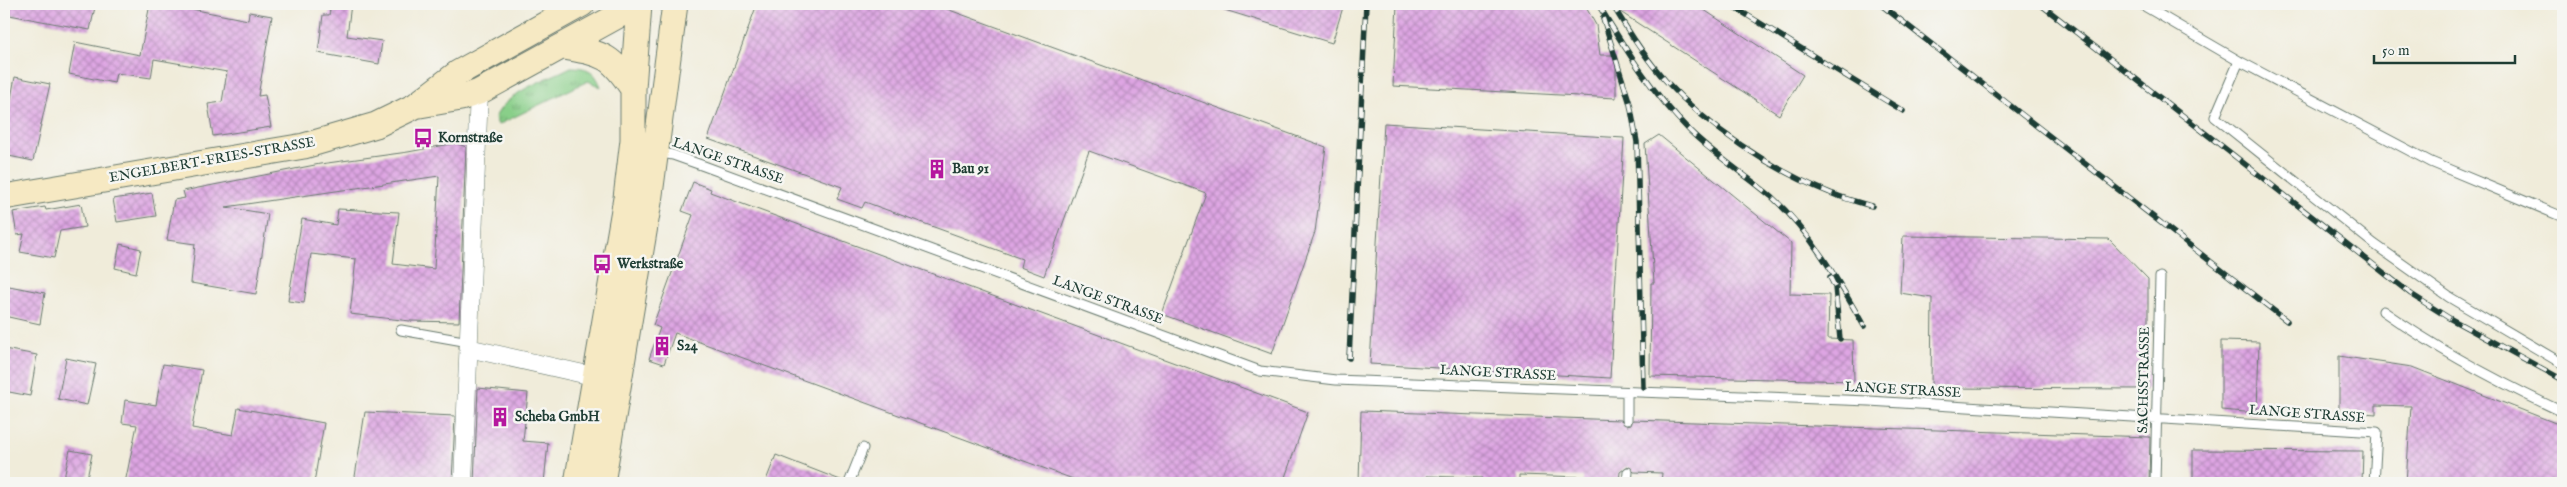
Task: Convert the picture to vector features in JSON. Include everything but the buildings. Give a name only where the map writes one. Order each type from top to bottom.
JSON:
[{"type":"main road","name":"ENGELBERT-FRIES-STRASSE","points":[[4,197],[304,146],[376,125],[415,106],[458,73],[582,4]]},
{"type":"main road","name":"ENGELBERT-FRIES-STRASSE","points":[[415,106],[461,98],[479,92],[639,4]]},
{"type":"main road","points":[[577,483],[597,377],[626,198],[633,140],[633,89],[639,4]]},
{"type":"main road","points":[[602,483],[657,152],[675,4]]},
{"type":"main road","points":[[564,46],[596,53],[607,58],[618,66],[633,89]]},
{"type":"street","points":[[463,483],[479,92]]},
{"type":"street","points":[[469,345],[597,377]]},
{"type":"lane","points":[[2141,4],[2239,61],[2431,162],[2563,217]]},
{"type":"lane","points":[[2239,61],[2214,117],[2374,244],[2442,292],[2563,364]]},
{"type":"lane","name":"LANGE STRASSE","points":[[657,152],[673,154],[1260,371],[1336,380],[1627,393],[1869,401],[2377,432],[2374,483]]},
{"type":"lane","name":"SACHSSTRASSE","points":[[2155,483],[2160,276]]},
{"type":"lane","points":[[2383,311],[2465,363],[2503,384],[2563,412]]},
{"type":"lane","points":[[401,330],[469,345]]},
{"type":"lane","points":[[1627,393],[1627,420]]},
{"type":"lane","points":[[849,483],[862,448]]},
{"type":"lane","points":[[1627,483],[1628,472]]},
{"type":"green space","points":[[571,67],[590,71],[596,77],[601,87],[588,81],[498,125],[495,118],[508,100],[528,87]]},
{"type":"railway","points":[[1349,358],[1366,4]]},
{"type":"railway","points":[[1598,4],[1640,70],[1676,116],[1709,148],[1772,197],[1800,226],[1834,275],[1864,326]]},
{"type":"railway","points":[[1612,4],[1637,44],[1658,72],[1701,115],[1741,145],[1784,171],[1839,196],[1872,206]]},
{"type":"railway","points":[[1729,4],[1903,111]]},
{"type":"railway","points":[[1880,4],[2287,321]]},
{"type":"railway","points":[[2040,4],[2411,294],[2449,318],[2563,380]]},
{"type":"railway","points":[[1603,18],[1630,104],[1637,142],[1643,387]]},
{"type":"railway","points":[[1830,277],[1835,287],[1840,339]]},
{"type":"place","name":"Kornstraße","points":[[423,138]]},
{"type":"place","name":"Bau 91","points":[[937,169]]},
{"type":"place","name":"Werkstraße","points":[[602,264]]},
{"type":"place","name":"S24","points":[[662,346]]},
{"type":"place","name":"Scheba GmbH","points":[[500,417]]}]
